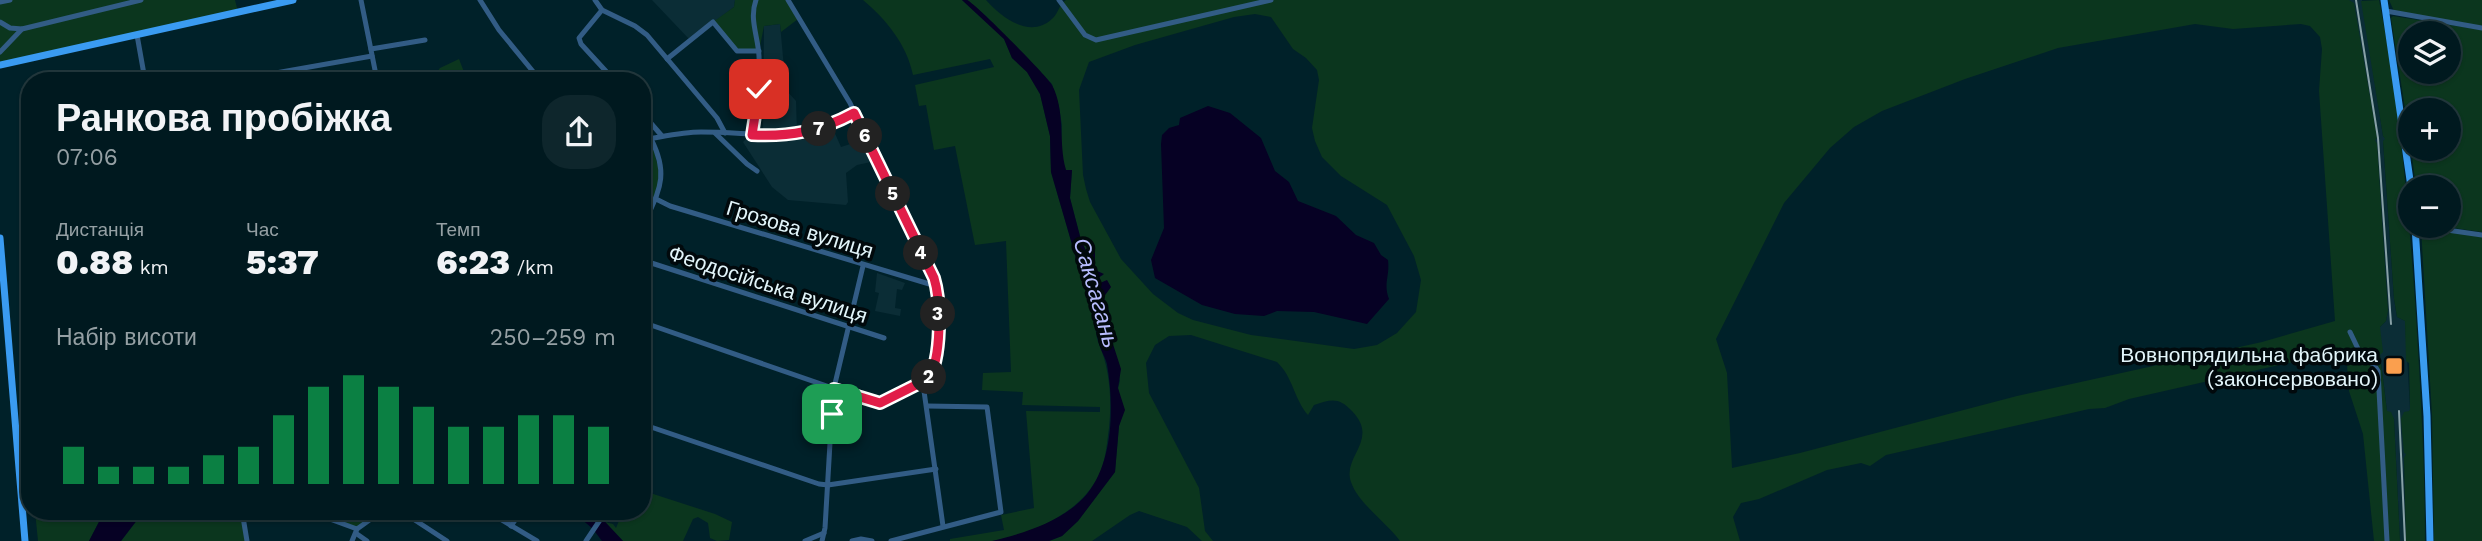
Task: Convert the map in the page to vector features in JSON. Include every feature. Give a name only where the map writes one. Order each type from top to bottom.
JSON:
[{"type":"main road","points":[[0,65],[293,0]]},
{"type":"main road","points":[[2384,0],[2409,175]]},
{"type":"main road","points":[[0,238],[21,493]]},
{"type":"main road","points":[[2418,238],[2427,416],[2430,541]]},
{"type":"main road","points":[[23,520],[25,541]]},
{"type":"street","points":[[0,2],[9,0]]},
{"type":"street","points":[[0,22],[10,28],[22,29],[141,0]]},
{"type":"street","points":[[361,0],[375,72]]},
{"type":"street","points":[[480,0],[499,30],[533,72]]},
{"type":"street","points":[[595,0],[602,10],[635,26],[718,117],[725,133]]},
{"type":"street","points":[[752,135],[759,89],[759,51],[752,10],[756,0]]},
{"type":"street","points":[[651,325],[880,403],[923,384],[932,373],[936,356],[936,286],[854,113],[788,0]]},
{"type":"street","points":[[1059,0],[1085,36],[1093,39],[1271,0]]},
{"type":"street","points":[[602,10],[579,38],[581,44],[607,72]]},
{"type":"street","points":[[2386,11],[2482,28]]},
{"type":"street","points":[[667,59],[713,22],[737,51],[759,51]]},
{"type":"street","points":[[0,52],[22,29]]},
{"type":"street","points":[[137,35],[144,72]]},
{"type":"street","points":[[276,72],[425,40]]},
{"type":"street","points":[[651,208],[661,188],[661,178],[659,155],[651,139],[686,132],[773,136],[807,132],[828,126],[854,113]]},
{"type":"street","points":[[651,123],[662,136]]},
{"type":"street","points":[[716,133],[757,171]]},
{"type":"street","name":"Грозова вулиця","points":[[656,199],[670,206],[936,286]]},
{"type":"street","points":[[2461,232],[2482,235]]},
{"type":"street","name":"Феодосійська вулиця","points":[[651,263],[884,338]]},
{"type":"street","points":[[822,541],[834,389],[863,265]]},
{"type":"street","points":[[2350,332],[2361,355],[2375,366],[2378,372],[2387,541]]},
{"type":"street","points":[[923,384],[943,526]]},
{"type":"street","points":[[891,541],[1001,511],[987,407],[927,406]]},
{"type":"street","points":[[651,427],[828,485],[936,469]]},
{"type":"street","points":[[244,520],[247,541]]},
{"type":"street","points":[[329,520],[357,532],[367,541]]},
{"type":"street","points":[[352,541],[357,532],[371,520]]},
{"type":"street","points":[[415,520],[447,541]]},
{"type":"street","points":[[501,520],[537,541]]},
{"type":"street","points":[[511,526],[515,520]]},
{"type":"street","points":[[586,541],[599,520]]},
{"type":"street","points":[[805,541],[824,533]]},
{"type":"street","points":[[852,541],[872,541]]},
{"type":"shaded area","points":[[652,0],[735,0],[734,7],[690,40]]},
{"type":"shaded area","points":[[2349,0],[2362,0],[2383,136],[2386,139],[2383,141],[2394,299],[2397,317],[2405,321],[2410,409],[2404,459],[2406,541],[2400,541],[2394,419],[2387,411],[2380,354],[2380,327],[2386,321],[2388,311],[2377,144]]},
{"type":"shaded area","points":[[780,24],[786,90],[796,101],[797,132],[763,132],[764,26]]},
{"type":"shaded area","points":[[833,129],[841,147],[866,139],[875,157],[871,162],[857,165],[846,173],[846,205],[788,200],[772,187],[743,142],[746,139],[805,137]]},
{"type":"shaded area","points":[[877,273],[905,283],[902,290],[897,289],[895,308],[901,309],[900,316],[875,311],[879,293],[875,292]]},
{"type":"green space","points":[[235,0],[238,12],[0,65],[0,2]]},
{"type":"green space","points":[[735,0],[788,0],[798,19],[781,32],[780,24],[764,26],[759,51],[737,51],[713,22],[734,7]]},
{"type":"green space","points":[[863,0],[962,0],[1004,39],[1012,58],[1027,72],[1040,94],[1050,136],[1051,172],[1085,289],[1094,308],[1097,337],[1108,375],[1110,417],[1103,465],[1093,485],[1083,497],[1071,509],[1056,518],[1009,538],[993,541],[950,541],[1004,530],[1001,515],[1034,508],[1026,411],[1100,412],[1100,407],[1022,405],[1023,392],[982,390],[983,373],[1011,372],[1006,241],[975,245],[955,146],[934,150],[926,105],[919,106],[915,85],[994,67],[990,59],[913,75],[901,43],[880,16]]},
{"type":"green space","points":[[967,0],[986,0],[1000,14],[1017,24],[1036,27],[1053,18],[1066,0],[2349,0],[2354,3],[2377,138],[2375,140],[2388,311],[2386,321],[2380,327],[2383,352],[2380,355],[2387,411],[2391,412],[2394,419],[2400,541],[2374,541],[2363,434],[2349,391],[2346,350],[2129,399],[2105,408],[2089,409],[1886,455],[1870,466],[1861,463],[1827,470],[1759,499],[1741,503],[1733,517],[1740,541],[1400,541],[1360,498],[1351,482],[1351,464],[1362,439],[1360,421],[1352,411],[1339,401],[1330,401],[1314,405],[1308,415],[1287,374],[1277,362],[1191,335],[1169,336],[1155,345],[1146,363],[1149,393],[1199,488],[1205,531],[1213,541],[1202,541],[1187,527],[1139,511],[1092,541],[1049,541],[1062,536],[1078,521],[1115,472],[1119,426],[1124,410],[1119,396],[1120,381],[1112,341],[1107,333],[1109,311],[1097,278],[1103,275],[1095,270],[1094,252],[1087,253],[1081,240],[1070,198],[1072,170],[1066,171],[1061,154],[1062,125],[1052,84]],"holes":[[[1255,14],[1271,17],[1293,49],[1317,70],[1319,80],[1312,128],[1322,157],[1341,176],[1387,205],[1414,256],[1421,280],[1416,312],[1397,333],[1377,345],[1354,349],[1251,335],[1193,320],[1178,313],[1153,294],[1121,259],[1090,202],[1083,175],[1079,90],[1089,62],[1135,45],[1234,17]],[[2195,24],[2233,29],[2301,24],[2310,26],[2320,37],[2322,49],[2319,91],[2335,321],[2262,342],[2017,396],[1800,453],[1732,468],[1727,373],[1716,339],[1784,203],[1830,148],[1854,127],[1882,111],[1965,79],[2058,48]]]},
{"type":"green space","points":[[2379,0],[2398,120],[2398,161],[2403,161],[2404,175],[2398,175],[2398,238],[2410,238],[2422,421],[2425,541],[2406,541],[2406,454],[2401,419],[2404,412],[2410,409],[2409,363],[2406,361],[2405,321],[2397,317],[2394,299],[2383,141],[2385,139],[2361,1]]},
{"type":"green space","points":[[2389,0],[2482,0],[2482,26],[2461,21],[2394,11]]},
{"type":"green space","points":[[2393,16],[2425,21],[2398,21],[2398,63],[2391,18]]},
{"type":"green space","points":[[2461,27],[2482,30],[2482,232],[2461,229],[2461,175],[2414,175],[2413,161],[2461,161],[2461,98],[2403,98],[2401,84],[2461,84]]},
{"type":"green space","points":[[459,59],[464,72],[437,72]]},
{"type":"green space","points":[[651,139],[661,178],[651,208]]},
{"type":"green space","points":[[2461,234],[2482,237],[2482,541],[2434,541],[2432,415],[2422,238],[2461,238]]},
{"type":"green space","points":[[651,493],[732,522],[729,540],[717,541],[710,538],[708,523],[698,517],[693,519],[683,541],[623,541],[605,522],[616,528],[619,520],[651,520]]},
{"type":"green space","points":[[36,520],[100,520],[89,541],[38,541]]},
{"type":"green space","points":[[137,520],[244,520],[247,541],[121,541]]},
{"type":"green space","points":[[332,520],[370,520],[357,529]]},
{"type":"water","name":"Саксагань","points":[[962,0],[967,0],[983,13],[1052,85],[1059,106],[1066,170],[1072,170],[1070,198],[1081,240],[1087,253],[1095,252],[1095,270],[1104,274],[1098,278],[1100,283],[1107,280],[1111,287],[1103,298],[1109,311],[1107,333],[1121,369],[1118,388],[1125,410],[1119,426],[1115,472],[1078,521],[1062,536],[1049,541],[992,541],[1056,519],[1078,503],[1096,481],[1110,432],[1111,397],[1107,364],[1099,342],[1094,306],[1085,289],[1051,172],[1050,136],[1040,94],[1027,72],[1012,58],[1004,39]]},
{"type":"water","points":[[1208,106],[1230,113],[1261,138],[1275,171],[1289,182],[1298,201],[1336,216],[1356,235],[1374,243],[1381,255],[1388,260],[1389,299],[1367,324],[1314,312],[1277,311],[1264,316],[1235,314],[1202,305],[1155,278],[1151,260],[1164,228],[1162,135],[1169,128],[1179,125],[1180,118]]},
{"type":"water","points":[[100,520],[137,520],[121,541],[89,541]]},
{"type":"water","points":[[582,520],[603,520],[623,541],[602,541]]},
{"type":"tram line","points":[[2356,0],[2378,138],[2391,324]]},
{"type":"tram line","points":[[2399,411],[2405,541]]},
{"type":"place","name":"Вовнопрядильна фабрика (законсервовано)","points":[[2394,366]]},
{"type":"route","points":[[759,89],[752,135],[773,136],[807,132],[828,126],[854,113],[934,278],[937,290],[936,356],[928,379],[923,384],[880,403],[834,389],[832,414]]}]
